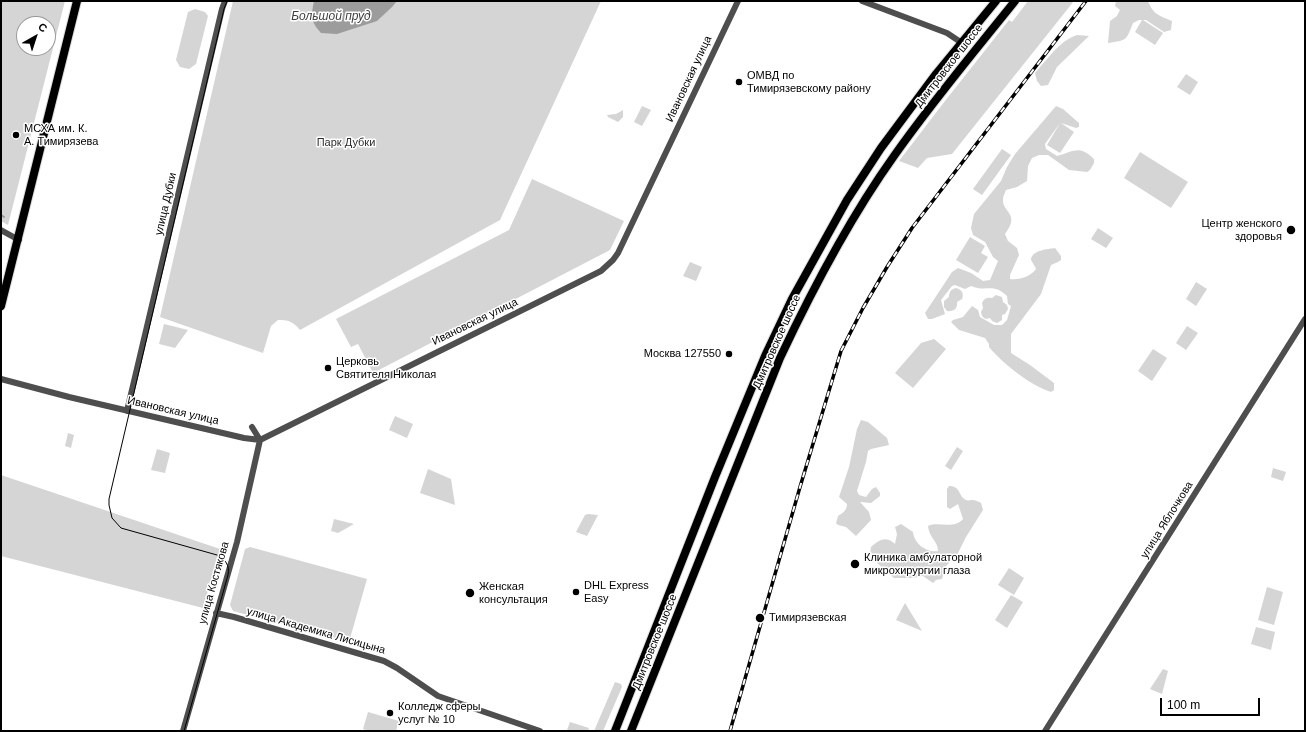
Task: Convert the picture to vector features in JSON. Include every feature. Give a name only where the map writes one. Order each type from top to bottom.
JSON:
[{"type":"main road","points":[[1,306],[77,1]]},
{"type":"main road","name":"Дмитровское шоссе","points":[[615,731],[733,434],[773,337],[792,299],[847,200],[897,126],[996,1]]},
{"type":"main road","name":"Дмитровское шоссе","points":[[631,731],[780,358],[805,304],[854,217],[893,157],[948,84],[1015,1]]},
{"type":"street","name":"улица Дубки","points":[[127,411],[225,1]]},
{"type":"street","name":"Ивановская улица","points":[[1,379],[127,411],[260,440],[601,271],[607,267],[618,253],[738,1]]},
{"type":"street","points":[[862,1],[948,33],[962,43]]},
{"type":"street","points":[[1,230],[18,240]]},
{"type":"street","name":"улица Яблочкова","points":[[1045,731],[1305,319]]},
{"type":"street","points":[[252,428],[260,440]]},
{"type":"street","name":"улица Костякова","points":[[183,731],[237,542],[260,440]]},
{"type":"street","name":"улица Академика Лисицына","points":[[216,613],[384,661],[438,696],[540,731]]},
{"type":"green space","name":"МСХА им. К. А. Тимирязева","points":[[1,1],[65,1],[56,36],[56,16],[16,16],[16,56],[51,56],[8,225],[1,221]]},
{"type":"green space","name":"Парк Дубки","points":[[233,1],[601,1],[500,220],[300,330],[290,322],[278,320],[271,326],[263,353],[160,317]]},
{"type":"green space","points":[[1028,1],[1074,1],[952,154],[927,158],[918,168],[899,161],[1009,20],[1012,22]]},
{"type":"green space","points":[[1116,1],[1147,1],[1156,13],[1172,21],[1171,30],[1164,32],[1146,20],[1143,20],[1163,33],[1155,45],[1135,32],[1142,20],[1139,20],[1133,23],[1125,39],[1108,43],[1110,21],[1117,16],[1120,10],[1115,6]]},
{"type":"green space","points":[[195,9],[205,12],[208,16],[196,64],[189,69],[180,67],[176,60],[188,12]]},
{"type":"green space","points":[[1077,35],[1089,36],[1057,67],[1048,85],[1041,86],[1037,81],[1035,73],[1059,46]]},
{"type":"green space","points":[[1186,74],[1198,82],[1190,95],[1177,87]]},
{"type":"green space","points":[[642,106],[651,110],[642,126],[634,122]]},
{"type":"green space","points":[[1056,106],[1063,109],[1079,123],[1079,127],[1076,128],[1061,123],[1074,132],[1060,153],[1047,145],[1060,123],[1045,144],[1046,149],[1057,156],[1077,150],[1084,152],[1094,159],[1094,163],[1087,172],[1069,170],[1048,155],[1039,155],[1032,158],[1028,166],[1027,181],[1017,187],[1006,190],[1003,199],[1003,204],[1011,217],[1011,222],[1005,234],[1008,241],[1017,248],[1019,255],[1010,275],[1010,279],[1024,277],[1034,272],[1036,269],[1031,260],[1037,252],[1055,248],[1061,256],[1061,260],[1051,265],[1041,294],[1011,334],[1011,353],[1054,383],[1054,390],[1051,392],[1034,384],[1009,367],[989,347],[989,344],[985,338],[959,330],[951,322],[963,317],[972,306],[978,310],[980,317],[994,325],[1002,325],[1007,320],[1011,306],[1008,304],[1007,296],[1002,292],[993,289],[981,289],[971,286],[965,289],[955,285],[952,286],[941,300],[945,314],[928,319],[925,313],[952,272],[958,268],[971,273],[983,281],[990,280],[998,261],[993,257],[985,242],[973,235],[971,228],[974,214],[1001,181],[1015,154]]},
{"type":"green space","points":[[623,110],[623,117],[618,122],[607,115],[616,114]]},
{"type":"green space","points":[[1002,149],[1011,155],[982,195],[973,189]]},
{"type":"green space","points":[[1140,152],[1188,182],[1171,208],[1124,178]]},
{"type":"green space","points":[[532,179],[624,221],[610,250],[373,373],[358,344],[351,347],[336,319],[509,230]]},
{"type":"green space","points":[[1098,228],[1113,238],[1106,248],[1091,239]]},
{"type":"green space","points":[[970,237],[985,246],[981,253],[988,257],[978,273],[956,260]]},
{"type":"green space","points":[[690,262],[702,267],[696,281],[683,276]]},
{"type":"green space","points":[[1196,282],[1207,289],[1196,306],[1186,299]]},
{"type":"green space","points":[[956,288],[962,292],[962,299],[957,302],[955,310],[947,311],[944,307],[944,301],[949,297],[951,291]]},
{"type":"green space","points":[[996,295],[1002,297],[1003,302],[1007,305],[1008,309],[1005,314],[1002,315],[1002,320],[997,323],[992,321],[990,318],[984,318],[981,312],[983,308],[982,303],[984,300],[987,298],[992,298]]},
{"type":"green space","points":[[164,324],[188,330],[175,348],[159,344]]},
{"type":"green space","points":[[1187,326],[1198,333],[1186,350],[1176,343]]},
{"type":"green space","points":[[934,339],[946,349],[913,388],[895,373],[921,343]]},
{"type":"green space","points":[[1153,349],[1167,358],[1152,381],[1138,371]]},
{"type":"green space","points":[[395,416],[413,424],[407,438],[389,430]]},
{"type":"green space","points":[[861,420],[868,422],[887,438],[889,445],[868,451],[857,491],[859,495],[866,497],[872,489],[876,487],[880,493],[880,496],[871,503],[860,502],[869,512],[871,520],[856,536],[846,527],[836,523],[838,516],[842,514],[847,506],[847,504],[839,497],[849,467],[857,429]]},
{"type":"green space","points":[[68,433],[74,435],[71,448],[65,446]]},
{"type":"green space","points":[[957,447],[963,451],[951,470],[945,466]]},
{"type":"green space","points":[[157,449],[170,453],[165,473],[151,470]]},
{"type":"green space","points":[[1273,468],[1286,472],[1283,481],[1271,477]]},
{"type":"green space","points":[[428,469],[451,479],[455,505],[420,493]]},
{"type":"green space","points":[[1,475],[220,549],[203,608],[1,556]]},
{"type":"green space","points":[[949,486],[953,486],[958,489],[963,498],[966,500],[975,500],[981,503],[983,510],[966,537],[956,557],[946,566],[942,579],[936,580],[933,583],[923,576],[912,578],[894,578],[877,563],[870,554],[871,547],[877,542],[886,539],[895,544],[897,534],[895,527],[901,524],[913,532],[918,544],[922,547],[930,551],[938,551],[937,545],[930,534],[928,526],[937,524],[955,524],[963,519],[958,504],[950,509],[947,507],[947,489]]},
{"type":"green space","points":[[585,515],[598,515],[587,536],[576,532]]},
{"type":"green space","points":[[334,519],[354,524],[338,533],[331,531]]},
{"type":"green space","points":[[250,547],[367,579],[349,642],[233,611],[230,605],[245,549]]},
{"type":"green space","points":[[1009,568],[1024,578],[1014,595],[998,585]]},
{"type":"green space","points":[[1267,587],[1283,592],[1274,625],[1258,620]]},
{"type":"green space","points":[[1011,595],[1023,602],[1007,628],[995,620]]},
{"type":"green space","points":[[905,603],[922,631],[896,620]]},
{"type":"green space","points":[[1256,627],[1275,632],[1271,650],[1251,644]]},
{"type":"green space","points":[[1163,669],[1168,671],[1162,694],[1150,689]]},
{"type":"green space","points":[[615,682],[621,684],[622,687],[603,731],[594,731]]},
{"type":"green space","points":[[368,712],[399,721],[396,731],[369,731],[363,729]]},
{"type":"green space","points":[[570,722],[589,728],[588,731],[567,730]]},
{"type":"water","name":"Большой пруд","points":[[314,1],[397,1],[377,21],[337,34],[321,33],[317,29],[312,18]]},
{"type":"tram line","points":[[184,731],[228,575],[228,565],[225,560],[217,555],[121,528],[112,518],[109,499],[227,1]]},
{"type":"railway","points":[[730,731],[800,487],[841,351],[863,308],[912,228],[1086,1]]},
{"type":"place","name":"ОМВД по Тимирязевскому району","points":[[739,82]]},
{"type":"place","name":"МСХА им. К. А. Тимирязева","points":[[16,135]]},
{"type":"place","name":"Центр женского здоровья","points":[[1291,230]]},
{"type":"place","name":"Москва 127550","points":[[729,354]]},
{"type":"place","name":"Церковь Святителя Николая","points":[[328,368]]},
{"type":"place","name":"Клиника амбулаторной микрохирургии глаза","points":[[855,564]]},
{"type":"place","name":"DHL Express Easy","points":[[576,592]]},
{"type":"place","name":"Женская консультация","points":[[470,593]]},
{"type":"place","name":"Тимирязевская","points":[[760,618]]},
{"type":"place","name":"Колледж сферы услуг № 10","points":[[390,713]]}]
